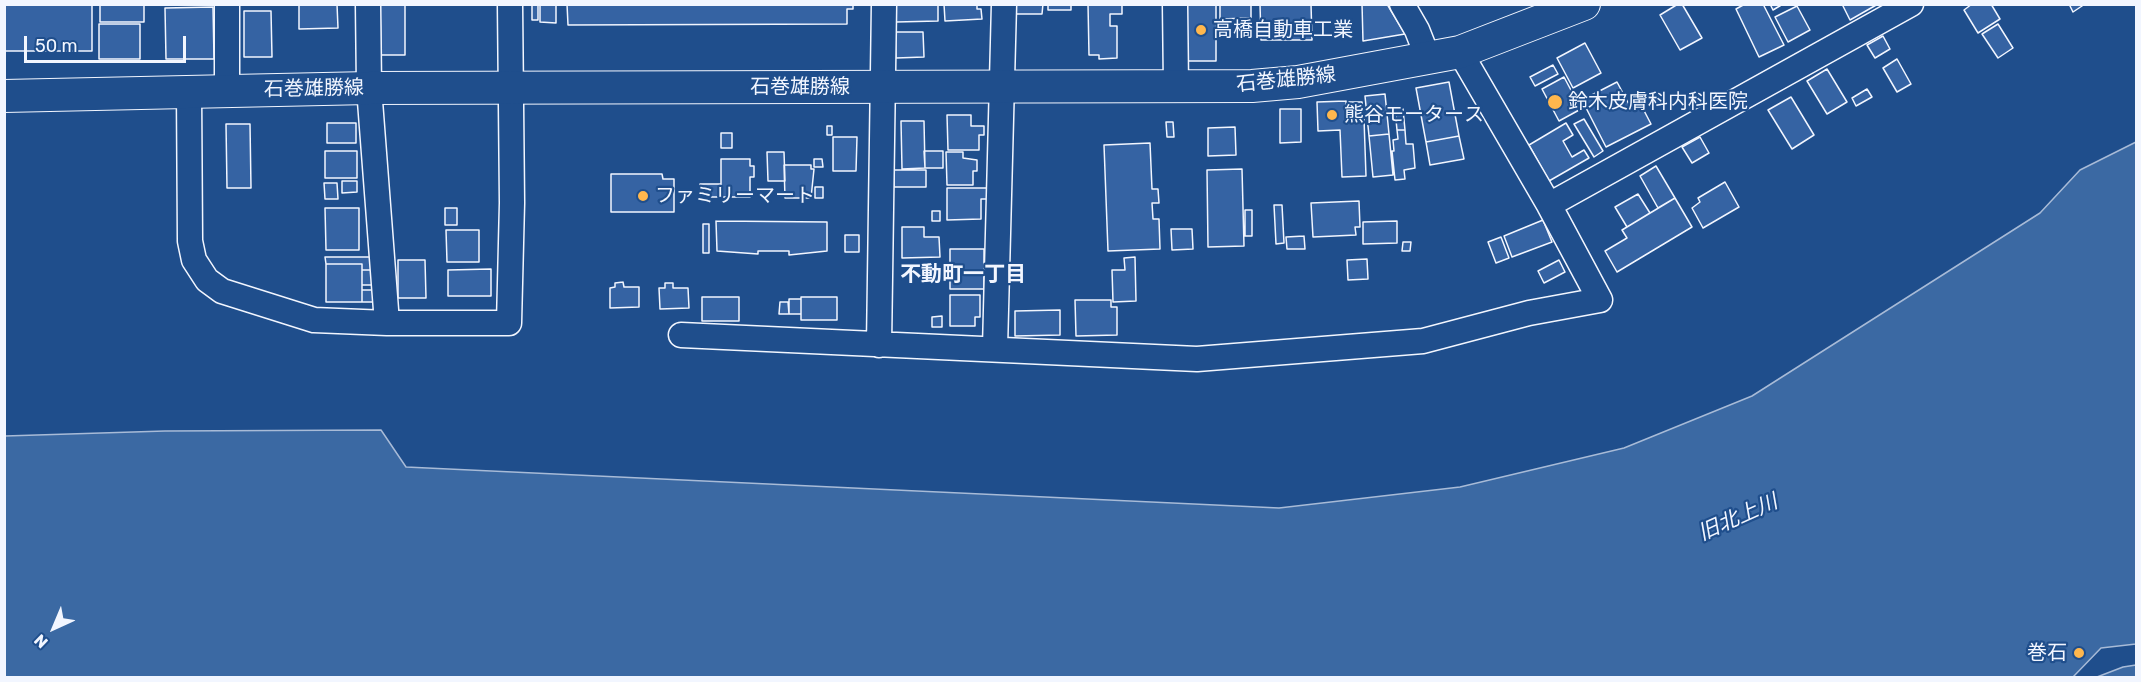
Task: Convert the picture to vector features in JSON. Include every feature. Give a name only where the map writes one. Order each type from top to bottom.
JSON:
[{"type":"main road","name":"石巻雄勝線","points":[[4,96],[369,88],[1252,86],[1299,82],[1460,52],[1584,4]]},
{"type":"street","points":[[227,4],[227,90]]},
{"type":"street","points":[[368,4],[369,88],[387,323]]},
{"type":"street","points":[[189,91],[190,241],[194,261],[207,280],[222,291],[314,320],[387,323],[509,323],[510,4]]},
{"type":"street","points":[[879,345],[884,4]]},
{"type":"street","points":[[995,348],[1004,87],[1004,4]]},
{"type":"street","points":[[1175,4],[1176,86]]},
{"type":"street","points":[[1402,4],[1417,30],[1428,58]]},
{"type":"street","points":[[1549,205],[1911,4]]},
{"type":"street","points":[[681,335],[1197,359],[1423,341],[1529,313],[1600,300],[1549,205],[1460,52]]},
{"type":"water","name":"旧北上川","points":[[2136,142],[2136,644],[2101,648],[2073,677],[5,677],[5,436],[165,431],[381,430],[406,467],[1279,508],[1460,487],[1624,448],[1752,396],[2040,213],[2080,170]]},
{"type":"water","points":[[2136,665],[2136,677],[2097,677],[2123,667]]},
{"type":"building","points":[[4,4],[92,4],[92,51],[4,51]]},
{"type":"building","points":[[100,4],[144,4],[144,22],[100,22]]},
{"type":"building","points":[[299,4],[337,4],[338,28],[299,29]]},
{"type":"building","points":[[380,4],[405,4],[405,55],[381,55]]},
{"type":"building","points":[[532,4],[538,4],[538,20],[532,20]]},
{"type":"building","points":[[540,4],[556,4],[556,23],[540,22]]},
{"type":"building","points":[[567,4],[853,4],[853,9],[847,9],[847,24],[568,25]]},
{"type":"building","points":[[895,4],[938,4],[938,21],[896,22]]},
{"type":"building","points":[[944,4],[977,4],[977,9],[981,9],[982,19],[945,21]]},
{"type":"building","points":[[1011,4],[1043,4],[1042,14],[1011,14]]},
{"type":"building","points":[[1048,4],[1071,4],[1071,10],[1048,10]]},
{"type":"building","points":[[1088,4],[1122,4],[1122,14],[1110,14],[1110,26],[1117,26],[1117,58],[1099,59],[1099,55],[1089,55]]},
{"type":"building","points":[[1180,4],[1216,4],[1216,61],[1180,61]]},
{"type":"building","points":[[1220,4],[1251,4],[1251,18],[1220,19]]},
{"type":"building","points":[[1260,4],[1311,4],[1312,40],[1261,40]]},
{"type":"building","points":[[1362,4],[1387,4],[1405,34],[1363,41]]},
{"type":"building","points":[[1682,4],[1702,38],[1680,50],[1660,15]]},
{"type":"building","points":[[1745,4],[1763,4],[1784,45],[1759,57],[1736,9]]},
{"type":"building","points":[[1770,4],[1783,4],[1773,10]]},
{"type":"building","points":[[1842,4],[1878,4],[1850,20]]},
{"type":"building","points":[[1972,4],[1991,4],[2000,19],[1978,33],[1964,10]]},
{"type":"building","points":[[2069,4],[2085,4],[2073,12]]},
{"type":"building","points":[[1797,6],[1810,30],[1788,42],[1775,17]]},
{"type":"building","points":[[213,7],[214,59],[166,59],[165,8]]},
{"type":"building","points":[[244,11],[271,11],[272,57],[244,57]]},
{"type":"building","points":[[99,24],[140,24],[140,59],[99,59]]},
{"type":"building","points":[[1998,24],[2013,48],[1998,58],[1982,34]]},
{"type":"building","points":[[895,32],[923,32],[924,57],[896,58]]},
{"type":"building","points":[[1883,36],[1890,49],[1875,58],[1867,45]]},
{"type":"building","points":[[1585,43],[1601,73],[1573,88],[1557,58]]},
{"type":"building","points":[[1897,59],[1911,84],[1897,92],[1883,68]]},
{"type":"building","points":[[1553,65],[1558,74],[1535,86],[1530,77]]},
{"type":"building","points":[[1827,69],[1847,102],[1827,114],[1807,81]]},
{"type":"building","points":[[1564,77],[1581,109],[1559,121],[1542,89]]},
{"type":"building","points":[[1449,82],[1459,136],[1426,142],[1416,88]]},
{"type":"building","points":[[1617,82],[1631,108],[1640,103],[1651,124],[1606,147],[1582,100]]},
{"type":"building","points":[[1867,89],[1872,97],[1856,106],[1852,98]]},
{"type":"building","points":[[1385,94],[1389,134],[1369,136],[1365,96]]},
{"type":"building","points":[[1791,97],[1814,135],[1792,149],[1768,110]]},
{"type":"building","points":[[1346,101],[1347,120],[1364,119],[1366,176],[1342,177],[1340,130],[1318,131],[1317,102]]},
{"type":"building","points":[[1349,102],[1362,102],[1363,116],[1349,116]]},
{"type":"building","points":[[1280,109],[1301,109],[1301,142],[1280,143]]},
{"type":"building","points":[[1403,109],[1405,130],[1397,130],[1395,110]]},
{"type":"building","points":[[947,115],[971,115],[971,126],[984,126],[984,135],[979,135],[979,150],[948,150]]},
{"type":"building","points":[[1584,119],[1603,151],[1594,157],[1574,124]]},
{"type":"building","points":[[901,121],[924,121],[925,168],[902,169]]},
{"type":"building","points":[[1166,122],[1173,122],[1174,137],[1167,137]]},
{"type":"building","points":[[327,123],[356,123],[356,143],[327,143]]},
{"type":"building","points":[[1566,123],[1573,135],[1563,141],[1572,157],[1584,150],[1589,158],[1549,181],[1529,145]]},
{"type":"building","points":[[226,124],[250,124],[251,188],[227,188]]},
{"type":"building","points":[[827,126],[832,126],[832,135],[827,135]]},
{"type":"building","points":[[1235,127],[1236,155],[1208,156],[1208,128]]},
{"type":"building","points":[[1397,130],[1405,130],[1406,144],[1413,144],[1415,168],[1404,170],[1405,179],[1395,180],[1392,151],[1394,151],[1393,140],[1398,139]]},
{"type":"building","points":[[721,133],[732,133],[732,148],[721,148]]},
{"type":"building","points":[[1389,134],[1393,175],[1373,177],[1369,136]]},
{"type":"building","points":[[1459,136],[1464,159],[1430,165],[1426,142]]},
{"type":"building","points":[[833,137],[857,137],[856,171],[833,171]]},
{"type":"building","points":[[1700,137],[1709,153],[1692,163],[1682,147]]},
{"type":"building","points":[[1150,143],[1152,189],[1158,189],[1159,203],[1152,203],[1153,219],[1159,219],[1160,249],[1108,251],[1104,145]]},
{"type":"building","points":[[325,151],[357,151],[357,178],[325,178]]},
{"type":"building","points":[[924,151],[943,151],[943,168],[925,168]]},
{"type":"building","points":[[767,152],[784,152],[785,181],[768,181]]},
{"type":"building","points":[[946,152],[963,152],[963,158],[977,160],[977,171],[973,171],[973,185],[947,185]]},
{"type":"building","points":[[721,159],[750,159],[750,166],[754,166],[754,177],[750,177],[750,197],[721,197]]},
{"type":"building","points":[[814,159],[822,159],[823,167],[814,167]]},
{"type":"building","points":[[784,165],[811,165],[811,169],[814,169],[811,198],[785,198]]},
{"type":"building","points":[[1656,166],[1675,198],[1658,208],[1640,176]]},
{"type":"building","points":[[1242,169],[1244,246],[1208,247],[1207,170]]},
{"type":"building","points":[[894,170],[926,170],[926,187],[894,187]]},
{"type":"building","name":"ファミリーマート","points":[[611,174],[662,174],[663,179],[674,179],[674,212],[611,212]]},
{"type":"building","points":[[342,181],[357,181],[357,192],[342,193]]},
{"type":"building","points":[[1725,182],[1739,207],[1703,228],[1692,208],[1700,202],[1698,198]]},
{"type":"building","points":[[324,183],[337,183],[338,199],[325,199]]},
{"type":"building","points":[[700,184],[721,184],[721,197],[700,197]]},
{"type":"building","points":[[815,187],[823,187],[823,198],[815,198]]},
{"type":"building","points":[[947,188],[988,188],[988,199],[981,199],[981,219],[947,220]]},
{"type":"building","points":[[1638,194],[1650,213],[1627,227],[1615,207]]},
{"type":"building","points":[[1675,198],[1692,227],[1617,272],[1605,251],[1627,238],[1622,230]]},
{"type":"building","points":[[1359,201],[1360,227],[1355,227],[1356,235],[1313,237],[1311,203]]},
{"type":"building","points":[[1274,205],[1282,205],[1284,243],[1276,244]]},
{"type":"building","points":[[325,208],[359,208],[359,250],[326,250]]},
{"type":"building","points":[[445,208],[457,208],[457,225],[445,225]]},
{"type":"building","points":[[1245,210],[1252,210],[1252,236],[1245,236]]},
{"type":"building","points":[[932,211],[940,211],[940,221],[932,221]]},
{"type":"building","points":[[1543,220],[1552,242],[1512,257],[1504,236]]},
{"type":"building","points":[[716,221],[827,222],[827,251],[789,255],[789,251],[758,251],[758,254],[717,251]]},
{"type":"building","points":[[1397,221],[1397,243],[1363,244],[1363,222]]},
{"type":"building","points":[[703,224],[709,224],[709,253],[703,253]]},
{"type":"building","points":[[902,227],[924,227],[924,237],[939,237],[940,257],[902,258]]},
{"type":"building","points":[[1171,229],[1192,229],[1193,249],[1172,250]]},
{"type":"building","points":[[446,230],[479,230],[479,262],[447,262]]},
{"type":"building","points":[[845,235],[859,235],[859,252],[845,252]]},
{"type":"building","points":[[1304,236],[1305,249],[1287,249],[1286,237]]},
{"type":"building","points":[[1501,237],[1509,258],[1496,263],[1488,242]]},
{"type":"building","points":[[1403,242],[1411,242],[1410,251],[1402,251]]},
{"type":"building","points":[[950,249],[984,249],[984,289],[950,289]]},
{"type":"building","points":[[325,257],[378,257],[378,270],[362,270],[362,264],[326,264]]},
{"type":"building","points":[[1135,257],[1136,301],[1113,302],[1112,270],[1125,270],[1124,258]]},
{"type":"building","points":[[1367,259],[1368,279],[1348,280],[1347,260]]},
{"type":"building","points":[[398,260],[425,260],[426,298],[398,298]]},
{"type":"building","points":[[1559,260],[1565,272],[1544,283],[1538,271]]},
{"type":"building","points":[[326,264],[362,264],[362,302],[326,302]]},
{"type":"building","points":[[491,269],[491,296],[448,296],[448,270]]},
{"type":"building","points":[[362,270],[378,270],[378,285],[362,285]]},
{"type":"building","points":[[623,282],[624,287],[639,287],[639,307],[610,308],[610,288],[615,287],[615,283]]},
{"type":"building","points":[[665,283],[673,283],[673,288],[688,288],[689,308],[660,309],[659,288],[665,288]]},
{"type":"building","points":[[362,290],[379,290],[379,302],[362,302]]},
{"type":"building","points":[[950,295],[980,295],[980,317],[975,317],[975,326],[950,326]]},
{"type":"building","points":[[702,297],[739,297],[739,321],[702,321]]},
{"type":"building","points":[[801,297],[837,297],[837,320],[801,320]]},
{"type":"building","points":[[789,299],[801,299],[801,314],[789,314]]},
{"type":"building","points":[[1075,300],[1111,300],[1111,307],[1117,307],[1117,335],[1076,336]]},
{"type":"building","points":[[780,302],[788,302],[789,314],[779,314]]},
{"type":"building","points":[[1060,310],[1060,335],[1015,336],[1015,311]]},
{"type":"building","points":[[942,316],[942,327],[932,327],[932,317]]},
{"type":"place","name":"高橋自動車工業","points":[[1201,30]]},
{"type":"place","name":"鈴木皮膚科内科医院","points":[[1555,102]]},
{"type":"place","name":"熊谷モータース","points":[[1332,115]]},
{"type":"place","name":"ファミリーマート","points":[[643,196]]},
{"type":"place","name":"巻石","points":[[2079,653]]},
{"type":"district","name":"不動町一丁目","points":[[963,275]]}]
